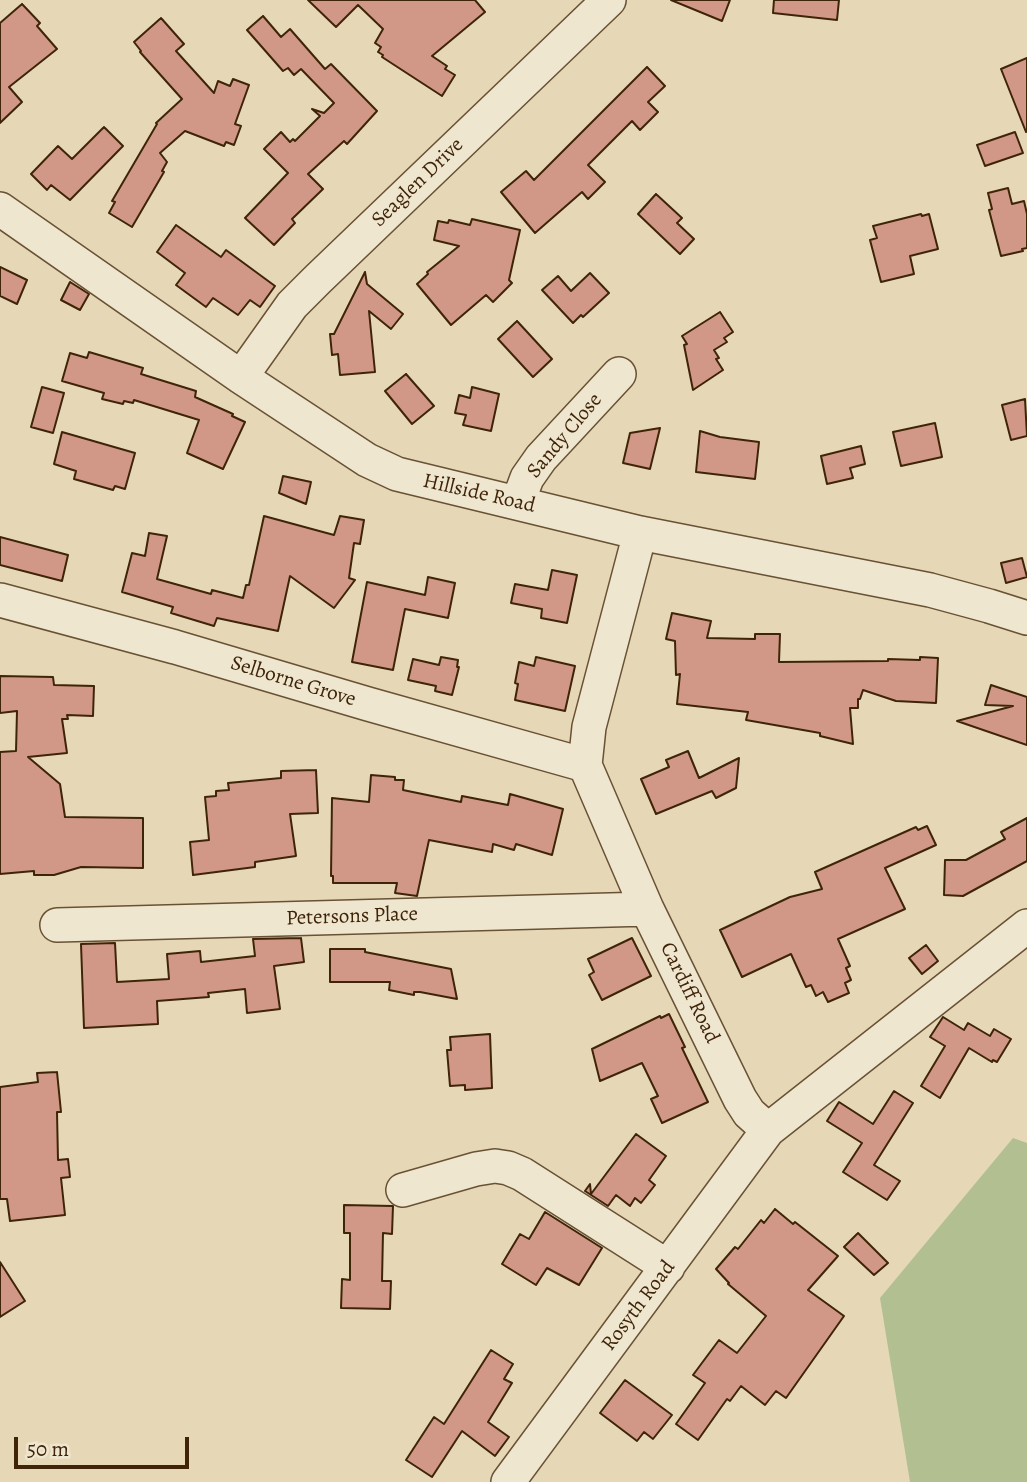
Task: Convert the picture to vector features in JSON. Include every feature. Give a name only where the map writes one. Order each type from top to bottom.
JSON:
[{"type":"street","name":"Seaglen Drive","points":[[241,377],[292,305],[609,0]]},
{"type":"street","name":"Hillside Road","points":[[0,209],[241,377],[377,465],[419,480],[639,533],[930,590],[1027,618]]},
{"type":"street","name":"Sandy Close","points":[[518,502],[527,478],[541,458],[619,374]]},
{"type":"street","name":"Cardiff Road","points":[[639,533],[589,727],[585,765],[648,909],[740,1099],[749,1113],[768,1130]]},
{"type":"street","name":"Selborne Grove","points":[[0,600],[175,647],[585,765]]},
{"type":"street","name":"Petersons Place","points":[[57,925],[648,909]]},
{"type":"street","points":[[768,1130],[1027,926]]},
{"type":"street","name":"Rosyth Road","points":[[508,1482],[768,1130]]},
{"type":"street","points":[[403,1191],[476,1169],[495,1166],[508,1168],[543,1187],[668,1267]]},
{"type":"green space","points":[[1013,1138],[1027,1143],[1027,1482],[910,1482],[880,1298]]},
{"type":"building","points":[[308,0],[475,0],[485,12],[432,56],[455,75],[442,96],[382,57],[378,52],[381,47],[375,43],[383,29],[358,5],[336,27]]},
{"type":"building","points":[[671,0],[730,0],[722,21]]},
{"type":"building","points":[[774,0],[839,0],[837,20],[773,13]]},
{"type":"building","points":[[22,4],[40,23],[37,26],[57,49],[9,87],[22,102],[0,123],[0,23]]},
{"type":"building","points":[[263,16],[281,37],[290,29],[325,69],[331,64],[377,111],[347,144],[344,141],[308,174],[323,189],[292,219],[295,223],[274,245],[245,218],[288,173],[264,149],[281,132],[290,142],[293,139],[295,141],[320,116],[312,109],[324,113],[334,103],[301,69],[294,75],[288,68],[283,71],[247,30]]},
{"type":"building","points":[[161,18],[184,44],[176,51],[214,93],[218,81],[230,86],[233,79],[249,85],[235,124],[241,126],[234,145],[226,142],[224,146],[185,131],[160,153],[167,162],[162,171],[164,172],[132,227],[109,213],[115,202],[112,201],[156,123],[182,99],[134,42]]},
{"type":"building","points":[[1027,58],[1027,131],[1026,132],[1001,69]]},
{"type":"building","points":[[647,67],[665,86],[648,102],[658,112],[640,130],[632,121],[588,165],[605,182],[588,199],[582,192],[535,233],[501,192],[526,171],[534,180]]},
{"type":"building","points":[[104,127],[123,146],[70,200],[51,185],[47,190],[31,174],[58,146],[72,159]]},
{"type":"building","points":[[1015,132],[1023,153],[985,166],[977,145]]},
{"type":"building","points":[[1008,188],[1012,204],[1024,201],[1027,214],[1027,248],[1001,256],[989,210],[992,209],[988,193]]},
{"type":"building","points":[[656,194],[682,218],[677,223],[694,239],[680,254],[638,214]]},
{"type":"building","points":[[929,214],[938,249],[910,256],[914,274],[881,282],[870,240],[877,238],[873,226]]},
{"type":"building","points":[[472,219],[520,230],[509,280],[512,283],[493,302],[486,295],[451,325],[417,284],[427,272],[459,246],[434,240],[438,221],[448,223],[449,220],[470,225]]},
{"type":"building","points":[[176,225],[221,257],[226,250],[275,286],[260,307],[250,300],[238,315],[213,298],[206,307],[176,285],[185,273],[157,252]]},
{"type":"building","points":[[0,267],[27,280],[17,304],[0,296]]},
{"type":"building","points":[[365,272],[367,284],[403,314],[391,329],[369,311],[375,372],[340,375],[338,354],[332,355],[330,334],[334,334]]},
{"type":"building","points":[[590,273],[609,293],[573,323],[542,290],[558,276],[571,291]]},
{"type":"building","points":[[70,282],[89,294],[80,310],[61,300]]},
{"type":"building","points":[[720,312],[733,332],[724,338],[727,342],[714,350],[723,370],[693,390],[684,345],[687,344],[682,336]]},
{"type":"building","points":[[517,321],[552,359],[533,377],[498,339]]},
{"type":"building","points":[[89,352],[143,368],[141,374],[196,391],[195,397],[245,422],[223,469],[187,453],[199,420],[134,400],[133,403],[124,401],[123,404],[102,399],[104,393],[62,381],[70,353],[87,358]]},
{"type":"building","points":[[406,374],[434,406],[412,424],[385,391]]},
{"type":"building","points":[[42,387],[64,393],[53,433],[31,427]]},
{"type":"building","points":[[472,387],[499,394],[491,431],[463,425],[466,415],[455,413],[459,395],[470,398]]},
{"type":"building","points":[[1025,399],[1027,436],[1011,440],[1002,405]]},
{"type":"building","points":[[935,423],[942,457],[901,466],[893,432]]},
{"type":"building","points":[[660,428],[650,469],[623,463],[630,433]]},
{"type":"building","points":[[700,431],[720,437],[759,442],[755,479],[696,472]]},
{"type":"building","points":[[62,432],[135,453],[125,489],[115,486],[113,490],[74,479],[76,471],[54,464]]},
{"type":"building","points":[[861,446],[865,464],[850,468],[853,478],[827,484],[821,456]]},
{"type":"building","points":[[283,476],[311,482],[306,504],[279,493]]},
{"type":"building","points":[[264,516],[334,535],[340,516],[364,520],[360,544],[354,543],[349,578],[355,580],[334,608],[290,576],[278,631],[217,618],[214,626],[171,613],[173,607],[122,592],[132,553],[145,556],[149,533],[167,536],[157,579],[211,594],[212,590],[243,598],[246,585],[249,585]]},
{"type":"building","points":[[0,537],[68,555],[62,581],[0,565]]},
{"type":"building","points":[[1022,558],[1027,577],[1006,583],[1001,563]]},
{"type":"building","points":[[552,570],[577,575],[567,623],[541,618],[542,609],[511,603],[515,584],[548,590]]},
{"type":"building","points":[[428,577],[455,583],[448,618],[405,609],[393,670],[352,662],[367,582],[425,595]]},
{"type":"building","points":[[672,613],[711,621],[707,638],[755,639],[755,634],[780,634],[779,662],[938,658],[936,703],[896,701],[863,690],[858,699],[858,708],[850,708],[853,744],[820,736],[820,733],[746,720],[748,712],[677,704],[680,674],[676,675],[675,641],[666,639]]},
{"type":"building","points":[[441,657],[458,660],[459,667],[452,695],[435,691],[436,686],[408,680],[413,659],[439,665]]},
{"type":"building","points":[[536,657],[575,666],[565,711],[515,700],[519,662],[534,666]]},
{"type":"building","points":[[0,676],[53,677],[54,685],[94,686],[93,716],[67,715],[68,719],[62,719],[67,753],[28,757],[60,784],[65,817],[143,818],[143,868],[81,867],[54,875],[34,875],[34,871],[0,874],[0,752],[16,751],[17,711],[0,713]]},
{"type":"building","points":[[991,685],[1027,697],[1027,745],[957,721],[1013,706],[985,705]]},
{"type":"building","points":[[688,751],[699,778],[739,758],[736,788],[716,798],[712,791],[656,814],[641,779],[669,767],[666,760]]},
{"type":"building","points":[[316,770],[318,813],[290,814],[296,856],[255,862],[255,867],[193,875],[190,842],[209,840],[205,797],[216,796],[216,791],[229,790],[228,783],[281,778],[281,771]]},
{"type":"building","points":[[371,775],[404,780],[403,790],[461,802],[462,796],[508,805],[510,794],[563,809],[552,855],[516,844],[514,850],[493,844],[492,852],[429,840],[417,896],[395,893],[397,883],[333,883],[332,798],[369,802]]},
{"type":"building","points":[[1027,818],[1027,861],[963,896],[944,895],[945,860],[966,860],[1005,839],[1001,832]]},
{"type":"building","points":[[927,826],[936,845],[885,868],[905,909],[838,939],[850,966],[846,968],[851,980],[845,983],[849,993],[828,1002],[823,992],[816,996],[811,985],[806,987],[791,954],[742,977],[720,930],[790,897],[822,889],[815,872],[916,827],[918,830]]},
{"type":"building","points":[[301,938],[304,962],[274,966],[280,1009],[247,1013],[245,989],[208,993],[209,997],[157,1001],[158,1024],[84,1028],[81,944],[115,943],[117,982],[169,979],[167,954],[200,951],[201,962],[255,956],[253,939]]},
{"type":"building","points":[[632,938],[651,976],[602,1000],[589,975],[594,972],[588,959]]},
{"type":"building","points":[[926,945],[938,961],[922,974],[909,958]]},
{"type":"building","points":[[330,949],[365,949],[365,952],[451,969],[457,999],[389,990],[390,982],[330,982]]},
{"type":"building","points":[[669,1014],[708,1102],[662,1123],[651,1099],[658,1096],[642,1063],[600,1081],[592,1049]]},
{"type":"building","points":[[943,1017],[964,1030],[968,1023],[990,1036],[994,1029],[1011,1039],[997,1062],[992,1062],[969,1048],[940,1098],[921,1086],[945,1046],[930,1037]]},
{"type":"building","points":[[490,1034],[492,1088],[465,1090],[465,1085],[450,1086],[447,1050],[451,1050],[450,1037]]},
{"type":"building","points":[[57,1072],[61,1112],[57,1112],[58,1160],[68,1159],[70,1177],[61,1178],[65,1215],[10,1221],[7,1199],[0,1199],[0,1087],[38,1082],[37,1073]]},
{"type":"building","points":[[894,1091],[913,1103],[874,1165],[900,1181],[887,1200],[843,1172],[862,1143],[827,1121],[839,1102],[873,1124]]},
{"type":"building","points":[[636,1134],[666,1156],[649,1180],[655,1185],[641,1203],[635,1198],[630,1206],[616,1195],[608,1206],[585,1191],[590,1184],[591,1194]]},
{"type":"building","points":[[344,1205],[393,1206],[392,1234],[383,1233],[382,1281],[391,1281],[390,1309],[341,1308],[342,1279],[350,1280],[350,1233],[344,1233]]},
{"type":"building","points":[[775,1209],[838,1256],[808,1290],[844,1316],[786,1398],[776,1391],[765,1405],[741,1386],[730,1401],[727,1399],[698,1440],[676,1424],[705,1383],[693,1375],[719,1340],[737,1353],[766,1316],[728,1284],[716,1269],[735,1247],[738,1249],[761,1220],[764,1223]]},
{"type":"building","points":[[545,1212],[602,1248],[579,1285],[547,1268],[536,1285],[502,1264],[520,1234],[529,1239]]},
{"type":"building","points":[[858,1233],[888,1263],[874,1275],[844,1247]]},
{"type":"building","points":[[0,1262],[25,1301],[0,1317]]},
{"type":"building","points":[[491,1350],[513,1364],[504,1379],[512,1383],[488,1422],[509,1437],[495,1456],[462,1431],[432,1477],[406,1460],[434,1417],[444,1424]]},
{"type":"building","points":[[625,1380],[672,1415],[653,1439],[644,1432],[637,1441],[600,1413]]}]
